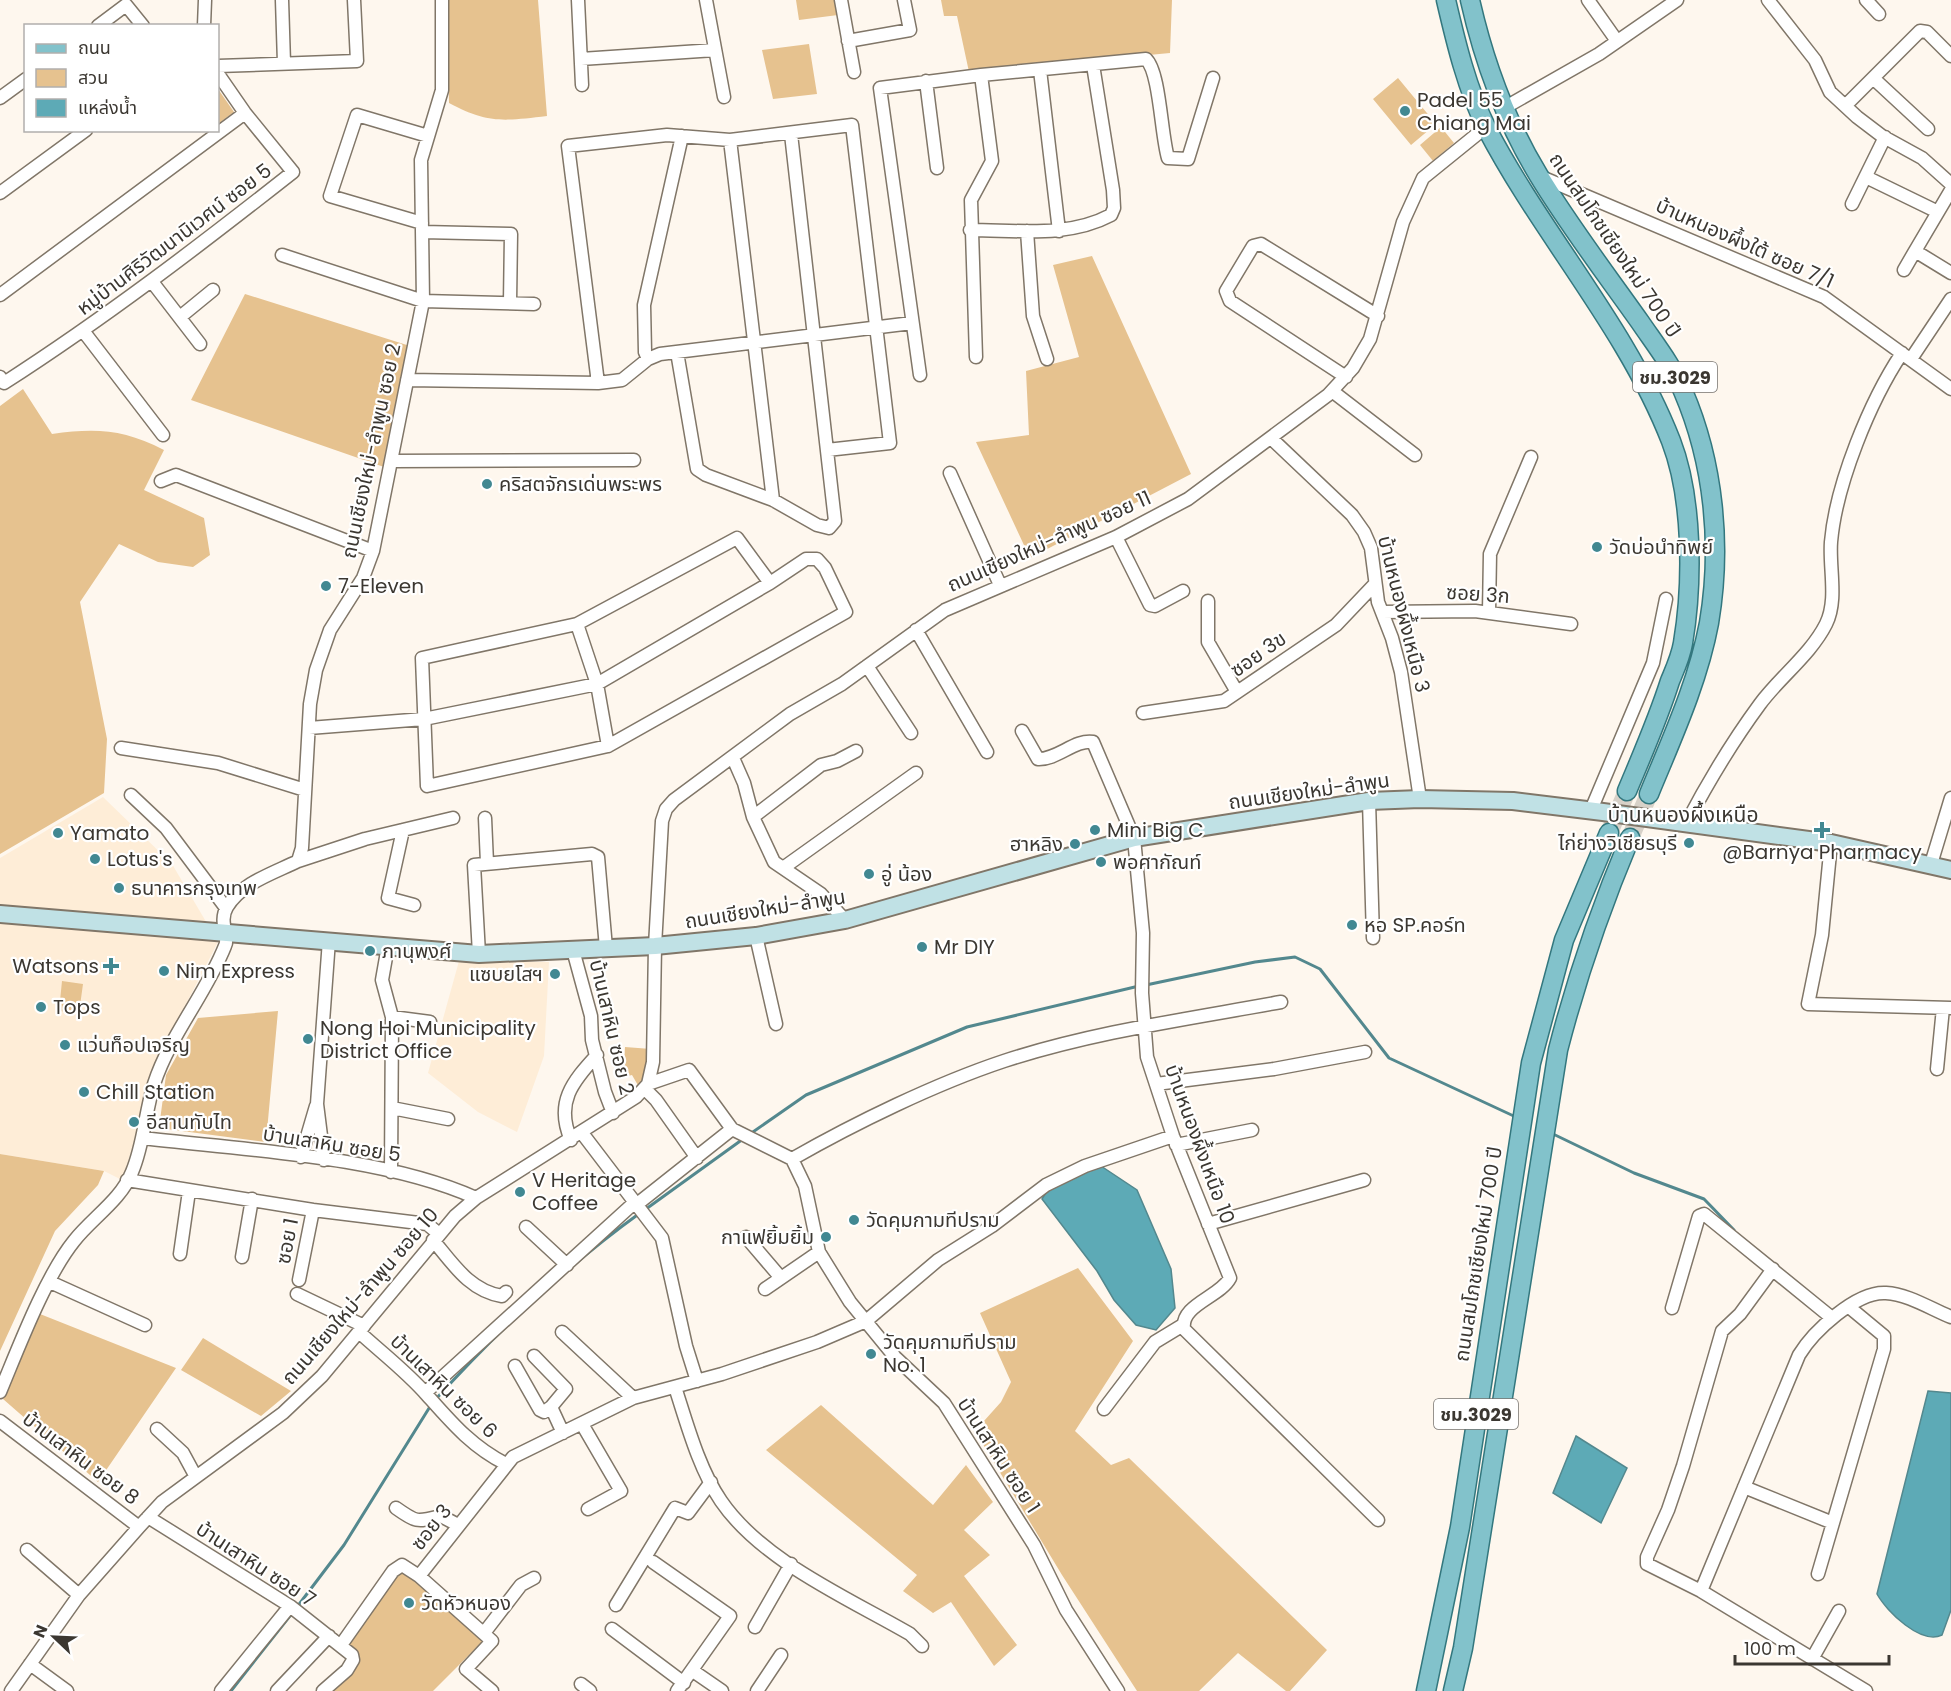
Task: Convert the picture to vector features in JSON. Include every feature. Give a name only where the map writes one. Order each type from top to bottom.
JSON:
[{"type":"main road","name":"ชม.3029","points":[[1446,0],[1460,59],[1486,127],[1515,178],[1635,364],[1672,443],[1689,531],[1690,588],[1683,645],[1659,715],[1627,791]]},
{"type":"main road","name":"ถนนสมโภชเชียงใหม่ 700 ปี","points":[[1470,0],[1480,47],[1504,108],[1539,176],[1668,364],[1683,390],[1705,454],[1714,516],[1714,563],[1709,623],[1690,694],[1649,794]]},
{"type":"main road","name":"ถนนเชียงใหม่-ลำพูน","points":[[0,914],[479,954],[655,946],[756,936],[845,920],[1134,838],[1369,801],[1420,799],[1513,801],[1592,810],[1831,843],[1951,870]]},
{"type":"main road","name":"ถนนสมโภชเชียงใหม่ 700 ปี","points":[[1426,1691],[1460,1527],[1531,1063],[1564,940],[1609,833]]},
{"type":"main road","name":"ชม.3029","points":[[1453,1691],[1465,1638],[1558,1050],[1575,984],[1598,913],[1630,838]]},
{"type":"street","points":[[204,24],[205,0]]},
{"type":"street","points":[[282,0],[284,63]]},
{"type":"street","points":[[219,66],[357,61],[354,0]]},
{"type":"street","name":"ถนนเชียงใหม่-ลำพูน ซอย 2","points":[[298,861],[302,848],[310,704],[320,652],[330,630],[363,578],[373,551],[393,461],[423,301],[421,160],[442,90],[441,0]]},
{"type":"street","points":[[578,0],[582,85]]},
{"type":"street","points":[[706,0],[724,97]]},
{"type":"street","points":[[841,0],[854,72]]},
{"type":"street","points":[[848,40],[910,30],[904,0]]},
{"type":"street","points":[[1504,108],[1617,41],[1677,0]]},
{"type":"street","points":[[1768,0],[1815,60],[1830,92],[1885,137],[1922,158],[1951,184]]},
{"type":"street","points":[[1866,0],[1879,14]]},
{"type":"street","points":[[1591,1],[1617,41]]},
{"type":"street","points":[[101,24],[126,5],[141,24]]},
{"type":"street","points":[[1845,106],[1920,31],[1927,32],[1951,56]]},
{"type":"street","points":[[581,59],[715,50]]},
{"type":"street","points":[[920,375],[880,88],[981,75],[1146,59],[1154,72],[1168,158],[1188,159],[1213,78]]},
{"type":"street","points":[[970,230],[1059,231],[1080,228],[1111,214],[1114,208],[1093,65]]},
{"type":"street","points":[[1040,70],[1059,231]]},
{"type":"street","name":"หมู่บ้านศิริวัฒนานิเวศน์ ซอย 5","points":[[2,380],[84,332],[153,282],[293,172],[245,113],[219,75]]},
{"type":"street","points":[[976,357],[970,201],[992,161],[981,75]]},
{"type":"street","points":[[1874,78],[1928,129]]},
{"type":"street","points":[[0,98],[24,80]]},
{"type":"street","points":[[926,81],[937,168]]},
{"type":"street","points":[[0,295],[245,113]]},
{"type":"street","points":[[428,136],[357,115],[330,196],[422,228],[512,234],[510,303]]},
{"type":"street","points":[[598,383],[568,146],[667,135],[730,140],[852,125],[890,443],[827,450]]},
{"type":"street","name":"ถนนเชียงใหม่-ลำพูน ซอย 11","points":[[655,946],[662,821],[666,809],[790,714],[867,666],[951,606],[1116,537],[1188,499],[1272,439],[1332,391],[1346,377],[1370,339],[1403,222],[1423,178],[1486,127]]},
{"type":"street","points":[[0,194],[83,132]]},
{"type":"street","points":[[677,352],[697,469],[705,475],[773,500],[816,525],[829,528],[835,521],[791,134]]},
{"type":"street","points":[[648,359],[645,352],[644,305],[682,136]]},
{"type":"street","points":[[1852,204],[1885,137]]},
{"type":"street","points":[[730,140],[773,500]]},
{"type":"street","name":"บ้านหนองผึ้งใต้ ซอย 7/1","points":[[1539,176],[1598,199],[1824,297],[1951,390]]},
{"type":"street","points":[[1866,177],[1938,212]]},
{"type":"street","points":[[1904,270],[1951,190]]},
{"type":"street","points":[[1027,231],[1034,316],[1047,359]]},
{"type":"street","points":[[1346,377],[1230,301],[1226,291],[1253,246],[1261,244],[1378,316]]},
{"type":"street","points":[[1915,251],[1951,273]]},
{"type":"street","points":[[282,255],[423,301],[534,304]]},
{"type":"street","points":[[153,282],[200,344]]},
{"type":"street","points":[[180,317],[213,290]]},
{"type":"street","points":[[1686,824],[1725,754],[1755,712],[1827,623],[1831,606],[1831,542],[1838,502],[1861,434],[1885,378],[1906,356],[1951,299]]},
{"type":"street","points":[[407,380],[598,383],[622,380],[648,359],[677,352],[912,323]]},
{"type":"street","points":[[84,332],[163,435]]},
{"type":"street","points":[[1332,391],[1415,455]]},
{"type":"street","name":"บ้านหนองผึ้งเหนือ 3","points":[[1272,439],[1352,515],[1364,532],[1371,548],[1375,584],[1401,672],[1420,799]]},
{"type":"street","points":[[1489,612],[1491,554],[1531,457]]},
{"type":"street","points":[[393,461],[634,460]]},
{"type":"street","points":[[950,473],[999,585]]},
{"type":"street","points":[[161,482],[176,475],[373,551]]},
{"type":"street","points":[[1116,537],[1150,605],[1163,603],[1183,591]]},
{"type":"street","points":[[309,729],[424,719],[597,684],[770,583],[806,559],[817,559],[825,568],[846,612],[608,746],[427,786],[424,719],[422,658],[577,624],[737,538],[770,583]]},
{"type":"street","name":"ซอย 3ข","points":[[1143,713],[1224,700],[1336,625],[1375,584]]},
{"type":"street","points":[[1592,810],[1653,663],[1666,599]]},
{"type":"street","points":[[1208,601],[1208,642],[1237,692]]},
{"type":"street","name":"ซอย 3ก","points":[[1382,612],[1489,612],[1571,624]]},
{"type":"street","points":[[577,624],[597,684],[608,746]]},
{"type":"street","points":[[916,630],[987,752]]},
{"type":"street","points":[[867,666],[911,733]]},
{"type":"street","name":"บ้านหนองผึ้งเหนือ 10","points":[[1022,731],[1038,759],[1054,756],[1087,741],[1093,742],[1134,838],[1143,933],[1142,993],[1147,1057],[1174,1141],[1230,1280],[1190,1311],[1183,1325]]},
{"type":"street","points":[[121,748],[218,763],[305,790]]},
{"type":"street","points":[[753,817],[821,765],[856,751]]},
{"type":"street","points":[[733,758],[744,783],[753,817],[774,862],[821,894],[845,920]]},
{"type":"street","points":[[783,868],[916,773]]},
{"type":"street","points":[[130,795],[166,828],[226,908]]},
{"type":"street","points":[[1931,864],[1951,798]]},
{"type":"street","points":[[1369,801],[1373,938]]},
{"type":"street","points":[[0,1392],[50,1282],[73,1242],[112,1202],[127,1180],[142,1138],[154,1084],[168,1050],[227,943],[223,933],[223,918],[226,908],[238,892],[298,861],[365,839],[453,818]]},
{"type":"street","points":[[485,818],[487,863]]},
{"type":"street","points":[[403,830],[388,898],[414,904]]},
{"type":"street","points":[[1831,843],[1822,935],[1808,1004],[1947,1008],[1937,1069]]},
{"type":"street","points":[[479,954],[472,867],[487,863],[592,854],[598,857],[606,948]]},
{"type":"street","points":[[756,936],[776,1024]]},
{"type":"street","points":[[324,1160],[317,1104],[329,940]]},
{"type":"street","points":[[388,946],[382,980],[392,1017],[391,1172]]},
{"type":"street","points":[[646,1086],[653,1062],[655,946]]},
{"type":"street","name":"บ้านเสาหิน ซอย 2","points":[[573,950],[589,1006],[592,1040],[605,1092],[613,1113]]},
{"type":"street","points":[[646,1086],[689,1070],[732,1129],[792,1159],[920,1096],[1004,1061],[1144,1027],[1281,1002]]},
{"type":"street","points":[[392,1017],[430,1022]]},
{"type":"street","points":[[1156,1084],[1274,1069],[1365,1052]]},
{"type":"street","points":[[571,1140],[564,1124],[564,1106],[578,1076],[597,1055]]},
{"type":"street","points":[[646,1086],[696,1158]]},
{"type":"street","name":"ถนนเชียงใหม่-ลำพูน ซอย 10","points":[[11,1691],[79,1595],[162,1502],[283,1413],[322,1376],[436,1237],[476,1198],[613,1113],[646,1086]]},
{"type":"street","points":[[301,1157],[317,1104]]},
{"type":"street","points":[[392,1108],[448,1119]]},
{"type":"street","points":[[425,1393],[635,1204],[732,1129]]},
{"type":"street","name":"ซอย 3","points":[[341,1645],[398,1566],[402,1565],[419,1576],[513,1457],[633,1398],[697,1381],[817,1342],[866,1321],[938,1260],[992,1226],[1046,1185],[1085,1166],[1174,1141],[1252,1130]]},
{"type":"street","points":[[582,1133],[662,1238],[686,1346],[697,1381]]},
{"type":"street","name":"บ้านเสาหิน ซอย 5","points":[[142,1138],[324,1160],[391,1172],[454,1188],[476,1198]]},
{"type":"street","name":"บ้านเสาหิน ซอย 1","points":[[792,1159],[805,1186],[819,1252],[866,1321],[895,1357],[944,1403],[1034,1545],[1066,1610],[1118,1691]]},
{"type":"street","points":[[127,1180],[313,1210],[427,1224],[460,1274],[486,1293],[502,1296],[506,1292]]},
{"type":"street","points":[[1208,1224],[1364,1180]]},
{"type":"street","points":[[180,1254],[189,1191]]},
{"type":"street","points":[[242,1257],[252,1199]]},
{"type":"street","name":"ซอย 1","points":[[299,1280],[313,1210]]},
{"type":"street","points":[[1672,1308],[1701,1215],[1704,1214],[1832,1318]]},
{"type":"street","points":[[526,1227],[567,1265]]},
{"type":"street","points":[[746,1237],[782,1278]]},
{"type":"street","points":[[765,1289],[819,1252]]},
{"type":"street","points":[[1773,1269],[1740,1314],[1722,1330],[1683,1466],[1668,1510],[1647,1557],[1647,1564],[1701,1591],[1866,1691]]},
{"type":"street","points":[[50,1282],[145,1325]]},
{"type":"street","points":[[1701,1591],[1799,1355],[1808,1340],[1832,1318],[1866,1296],[1888,1293],[1951,1317]]},
{"type":"street","name":"บ้านเสาหิน ซอย 6","points":[[297,1294],[362,1329],[425,1393],[449,1422],[485,1454],[506,1464]]},
{"type":"street","points":[[1818,1574],[1885,1342],[1875,1326],[1849,1307]]},
{"type":"street","points":[[1104,1409],[1155,1342],[1183,1325],[1192,1340],[1378,1520]]},
{"type":"street","points":[[562,1332],[633,1398]]},
{"type":"street","points":[[515,1366],[540,1410],[544,1412],[566,1389],[534,1356]]},
{"type":"street","points":[[675,1387],[711,1482],[720,1500],[743,1528],[791,1564],[910,1634],[922,1646]]},
{"type":"street","points":[[551,1407],[564,1432]]},
{"type":"street","name":"บ้านเสาหิน ซอย 8","points":[[0,1421],[139,1527]]},
{"type":"street","points":[[582,1424],[621,1491],[588,1509]]},
{"type":"street","points":[[157,1429],[183,1453],[196,1477]]},
{"type":"street","points":[[616,1605],[675,1508],[688,1513],[711,1482]]},
{"type":"street","points":[[1744,1487],[1833,1523]]},
{"type":"street","points":[[396,1508],[416,1521],[426,1521],[441,1516],[458,1525]]},
{"type":"street","name":"บ้านเสาหิน ซอย 7","points":[[148,1517],[290,1606],[341,1645]]},
{"type":"street","points":[[27,1550],[79,1595]]},
{"type":"street","points":[[612,1629],[681,1687],[730,1616],[653,1562]]},
{"type":"street","points":[[755,1627],[791,1564]]},
{"type":"street","points":[[419,1576],[492,1641],[466,1669],[492,1691]]},
{"type":"street","points":[[484,1633],[521,1585],[534,1578]]},
{"type":"street","points":[[221,1691],[290,1606]]},
{"type":"street","points":[[1812,1659],[1839,1611]]},
{"type":"street","points":[[277,1691],[328,1636]]},
{"type":"street","points":[[323,1691],[347,1670],[353,1660],[341,1645]]},
{"type":"street","points":[[757,1691],[781,1655]]},
{"type":"street","points":[[30,1664],[67,1691]]},
{"type":"street","points":[[693,1671],[722,1691]]},
{"type":"shaded area","points":[[103,797],[172,864],[218,942],[150,1074],[142,1117],[122,1180],[104,1171],[0,1154],[0,858]]},
{"type":"shaded area","points":[[459,961],[549,962],[544,1056],[517,1132],[478,1112],[428,1073]]},
{"type":"green space","points":[[447,0],[538,0],[547,116],[507,120],[486,118],[449,103]]},
{"type":"green space","points":[[796,0],[835,0],[838,15],[799,20]]},
{"type":"green space","points":[[941,0],[1172,0],[1170,53],[969,72],[957,16],[944,16]]},
{"type":"green space","points":[[809,44],[817,94],[773,99],[762,50]]},
{"type":"green space","name":"Padel 55 Chiang Mai","points":[[1398,78],[1436,124],[1411,145],[1373,99]]},
{"type":"green space","points":[[219,90],[234,112],[219,123]]},
{"type":"green space","points":[[1441,127],[1454,143],[1433,161],[1420,145]]},
{"type":"green space","points":[[1092,256],[1191,474],[1030,558],[976,442],[1029,435],[1026,371],[1079,357],[1053,265]]},
{"type":"green space","points":[[245,294],[410,346],[384,467],[191,400]]},
{"type":"green space","points":[[23,389],[52,434],[82,431],[109,432],[135,438],[164,450],[144,490],[204,518],[210,555],[193,567],[158,562],[119,544],[80,602],[107,739],[104,793],[0,854],[0,406]]},
{"type":"green space","points":[[62,981],[83,984],[79,1013],[59,1011]]},
{"type":"green space","points":[[278,1011],[266,1142],[159,1128],[166,1075],[198,1018]]},
{"type":"green space","points":[[625,1047],[651,1049],[653,1076],[639,1087],[632,1075],[628,1076],[624,1066]]},
{"type":"green space","points":[[0,1154],[104,1171],[98,1185],[55,1231],[0,1351]]},
{"type":"green space","points":[[1078,1268],[1133,1341],[1075,1431],[1111,1465],[1129,1458],[1327,1650],[1290,1691],[1286,1691],[1238,1653],[1199,1691],[1137,1691],[1062,1575],[975,1431],[1001,1402],[1011,1382],[980,1313]]},
{"type":"green space","points":[[40,1314],[176,1368],[98,1482],[3,1399]]},
{"type":"green space","points":[[203,1338],[291,1391],[261,1416],[181,1370]]},
{"type":"green space","points":[[821,1405],[933,1505],[966,1465],[993,1502],[964,1530],[990,1555],[964,1576],[1017,1645],[994,1666],[951,1602],[933,1613],[903,1591],[917,1575],[766,1450]]},
{"type":"green space","name":"วัดหัวหนอง","points":[[401,1569],[484,1640],[433,1691],[329,1691],[358,1663],[346,1645]]},
{"type":"water","points":[[1101,1166],[1137,1190],[1171,1269],[1175,1308],[1156,1330],[1136,1325],[1114,1300],[1097,1271],[1042,1199],[1050,1186]]},
{"type":"water","points":[[1928,1391],[1951,1393],[1951,1610],[1942,1635],[1934,1637],[1924,1635],[1905,1625],[1896,1618],[1877,1594]]},
{"type":"water","points":[[1576,1436],[1627,1468],[1601,1523],[1553,1493]]},
{"type":"waterway","points":[[1146,985],[1255,962],[1295,957],[1320,969],[1389,1058],[1518,1118]]},
{"type":"waterway","points":[[750,1134],[806,1095],[967,1027],[1139,986]]},
{"type":"waterway","points":[[1551,1133],[1634,1173],[1704,1199],[1734,1230]]},
{"type":"waterway","points":[[646,1209],[743,1139]]},
{"type":"waterway","points":[[435,1400],[533,1301],[586,1255],[640,1213]]},
{"type":"waterway","points":[[297,1607],[344,1545],[431,1405]]},
{"type":"waterway","points":[[231,1691],[293,1612]]},
{"type":"tunnel","points":[[1609,833],[1627,791]]},
{"type":"tunnel","points":[[1630,838],[1649,794]]},
{"type":"place","name":"Padel 55 Chiang Mai","points":[[1405,111]]},
{"type":"place","name":"คริสตจักรเด่นพระพร","points":[[487,484]]},
{"type":"place","name":"วัดบ่อนำทิพย์","points":[[1597,547]]},
{"type":"place","name":"7-Eleven","points":[[326,586]]},
{"type":"place","name":"Mini Big C","points":[[1095,830]]},
{"type":"place","name":"@Barnya Pharmacy","points":[[1822,830]]},
{"type":"place","name":"Yamato","points":[[58,833]]},
{"type":"place","name":"ไก่ย่างวิเชียรบุรี","points":[[1689,843]]},
{"type":"place","name":"ฮาหลิง","points":[[1075,844]]},
{"type":"place","name":"Lotus's","points":[[95,859]]},
{"type":"place","name":"พอศากัณท์","points":[[1101,862]]},
{"type":"place","name":"อู่ น้อง","points":[[869,874]]},
{"type":"place","name":"ธนาคารกรุงเทพ","points":[[119,888]]},
{"type":"place","name":"หอ SP.คอร์ท","points":[[1352,925]]},
{"type":"place","name":"Mr DIY","points":[[922,947]]},
{"type":"place","name":"ภานุพงศ์","points":[[370,951]]},
{"type":"place","name":"Watsons","points":[[111,966]]},
{"type":"place","name":"Nim Express","points":[[164,971]]},
{"type":"place","name":"แซบยโสฯ","points":[[555,974]]},
{"type":"place","name":"Tops","points":[[41,1007]]},
{"type":"place","name":"Nong Hoi Municipality District Office","points":[[308,1039]]},
{"type":"place","name":"แว่นท็อปเจริญ","points":[[65,1045]]},
{"type":"place","name":"Chill Station","points":[[84,1092]]},
{"type":"place","name":"อีสานทับไท","points":[[134,1122]]},
{"type":"place","name":"V Heritage Coffee","points":[[520,1192]]},
{"type":"place","name":"วัดคุมกามทีปราม","points":[[854,1220]]},
{"type":"place","name":"กาแฟยิ้มยิ้ม","points":[[826,1237]]},
{"type":"place","name":"วัดคุมกามทีปราม No. 1","points":[[871,1354]]},
{"type":"place","name":"วัดหัวหนอง","points":[[409,1603]]},
{"type":"district","name":"บ้านหนองผึ้งเหนือ","points":[[1683,814]]}]
